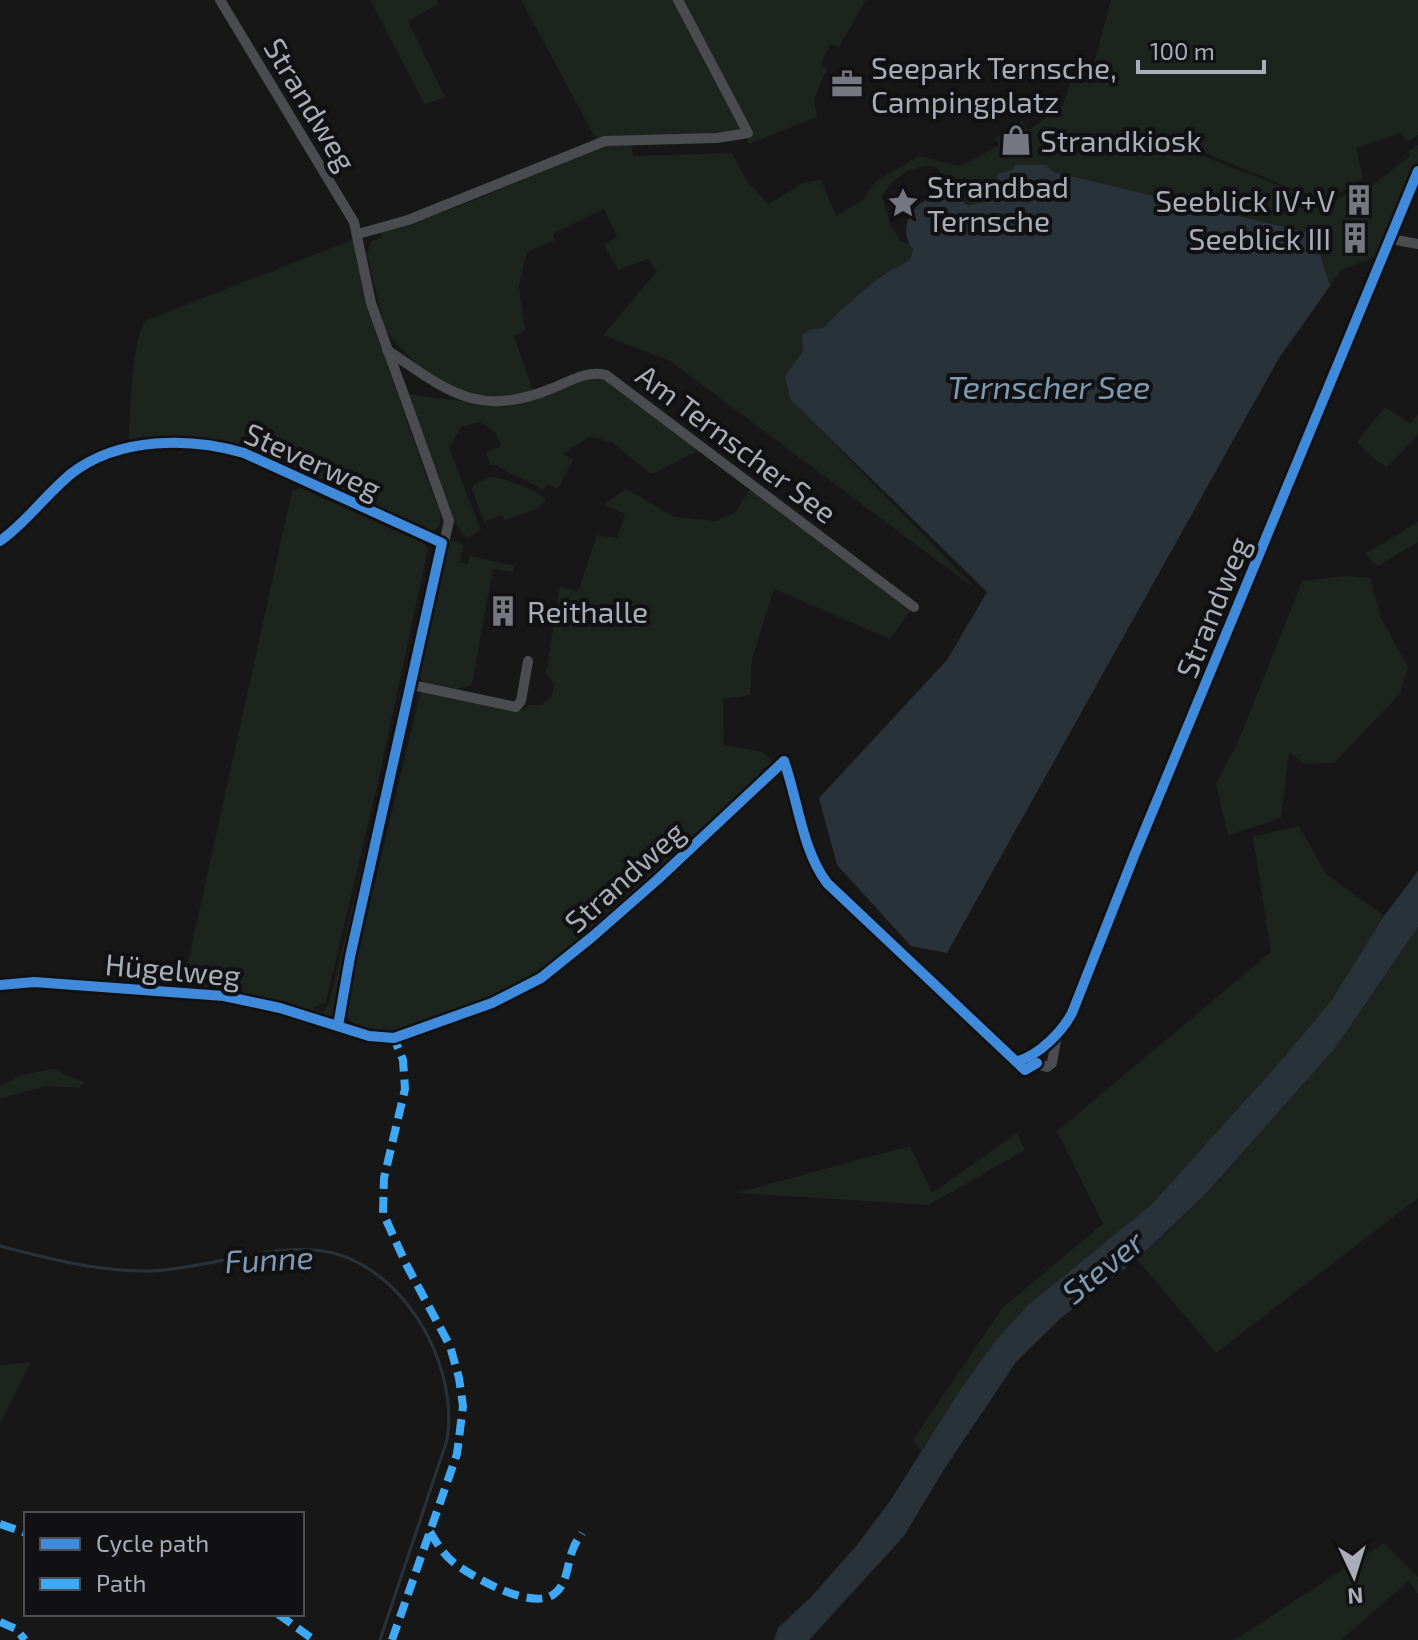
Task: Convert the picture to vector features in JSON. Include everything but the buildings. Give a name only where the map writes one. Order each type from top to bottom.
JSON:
[{"type":"street","name":"Strandweg","points":[[220,0],[354,222],[371,303],[449,521],[350,957],[338,1026],[369,1036],[394,1038],[492,1003],[541,978],[657,880],[784,761],[810,851],[827,883],[1016,1062]]},
{"type":"street","points":[[358,234],[408,220],[605,141],[717,138],[748,133],[678,0]]},
{"type":"street","name":"Strandweg","points":[[1062,1028],[1072,1013],[1418,171]]},
{"type":"street","points":[[1391,239],[1418,244]]},
{"type":"street","name":"Am Ternscher See","points":[[387,350],[449,392],[495,403],[527,398],[587,374],[606,375],[914,607]]},
{"type":"street","name":"Steverweg","points":[[0,541],[81,468],[135,446],[190,444],[213,445],[244,453],[442,543]]},
{"type":"street","points":[[412,685],[516,707],[521,701],[528,661]]},
{"type":"street","name":"Hügelweg","points":[[0,985],[34,982],[224,996],[266,1004],[338,1026]]},
{"type":"shaded area","points":[[370,0],[437,0],[439,4],[408,21],[445,97],[425,105]]},
{"type":"shaded area","points":[[521,0],[866,0],[839,47],[830,44],[821,65],[827,69],[814,99],[817,117],[749,144],[746,137],[631,143],[633,156],[732,153],[747,181],[768,204],[803,183],[821,180],[836,216],[864,199],[875,182],[919,156],[958,166],[999,145],[995,138],[1022,121],[1030,130],[1063,105],[1075,69],[1091,75],[1111,0],[1418,0],[1418,135],[1407,142],[1401,133],[1356,148],[1363,178],[1333,197],[1313,197],[1162,136],[1159,139],[1327,204],[1362,184],[1367,189],[1410,156],[1408,151],[1418,145],[1418,165],[1381,255],[1341,270],[1330,286],[1314,234],[1052,172],[1036,165],[1016,165],[1013,170],[998,174],[982,202],[970,205],[955,193],[936,167],[913,169],[892,183],[882,196],[891,226],[901,242],[908,243],[913,250],[910,258],[864,290],[823,328],[812,329],[803,351],[785,377],[791,399],[978,591],[670,361],[603,335],[657,271],[648,259],[618,270],[604,245],[617,237],[604,209],[553,234],[555,240],[527,252],[519,286],[525,331],[514,336],[533,391],[499,400],[453,390],[414,362],[385,330],[367,254],[371,241],[382,238],[380,230],[435,215],[489,194],[597,141]]},
{"type":"shaded area","points":[[354,239],[381,343],[440,512],[439,525],[429,534],[243,448],[201,441],[129,442],[135,359],[147,320]]},
{"type":"shaded area","points":[[606,375],[700,450],[651,474],[613,443],[590,436],[563,454],[573,460],[558,489],[547,484],[544,490],[490,465],[486,452],[501,446],[495,432],[480,422],[461,427],[449,448],[481,530],[469,537],[463,535],[453,519],[408,394],[506,407],[587,376]]},
{"type":"shaded area","points":[[1385,407],[1410,423],[1418,415],[1418,435],[1387,467],[1357,442]]},
{"type":"shaded area","points":[[491,477],[520,485],[546,500],[536,509],[505,521],[502,515],[484,522],[472,489],[474,484]]},
{"type":"shaded area","points":[[752,486],[913,607],[890,639],[774,589],[752,659],[750,695],[723,699],[724,745],[763,752],[774,763],[635,893],[541,973],[506,994],[391,1034],[355,1027],[344,1012],[421,690],[519,711],[530,705],[541,705],[552,695],[554,684],[546,673],[560,586],[578,592],[597,535],[617,538],[625,514],[604,505],[626,489],[675,517],[715,521],[735,513]]},
{"type":"shaded area","points":[[300,488],[425,544],[428,549],[378,782],[326,1002],[312,1008],[323,1012],[329,1003],[380,792],[386,792],[334,1015],[326,1019],[183,990],[186,964],[292,491]]},
{"type":"shaded area","points":[[1418,522],[1418,542],[1378,566],[1365,554]]},
{"type":"shaded area","points":[[449,542],[464,546],[459,562],[468,564],[470,556],[514,566],[513,572],[493,569],[473,679],[471,685],[455,689],[423,682],[419,675]]},
{"type":"shaded area","points":[[1345,576],[1370,578],[1382,620],[1408,667],[1400,694],[1334,763],[1304,764],[1289,752],[1281,818],[1228,835],[1216,784],[1239,740],[1302,581]]},
{"type":"shaded area","points":[[1299,826],[1326,874],[1384,916],[1331,1001],[1279,1063],[1151,1205],[1028,1305],[996,1340],[921,1451],[913,1440],[1003,1307],[1103,1224],[1057,1131],[1271,952],[1253,837]]},
{"type":"shaded area","points":[[1418,927],[1418,1198],[1216,1353],[1137,1259],[1207,1194],[1335,1048]]},
{"type":"shaded area","points":[[53,1069],[83,1082],[80,1088],[45,1086],[0,1099],[0,1086],[21,1075]]},
{"type":"shaded area","points":[[1017,1133],[1025,1150],[929,1205],[736,1193],[910,1146],[932,1193]]},
{"type":"shaded area","points":[[31,1362],[0,1424],[0,1365]]},
{"type":"shaded area","points":[[1384,1543],[1418,1577],[1418,1594],[1409,1581],[1341,1640],[1234,1640]]},
{"type":"water","name":"Ternscher See","points":[[1016,165],[1046,165],[1053,172],[1314,234],[1330,286],[1279,358],[947,953],[911,946],[837,865],[819,798],[947,660],[987,592],[790,399],[785,376],[803,351],[802,335],[812,329],[823,328],[864,290],[910,258],[913,250],[906,228],[916,207],[930,198],[955,193],[966,204],[982,202],[998,174],[1012,170]]},
{"type":"water","name":"Stever","points":[[1418,871],[1418,927],[1335,1048],[1206,1194],[1137,1259],[1061,1318],[1016,1362],[904,1536],[809,1640],[774,1640],[778,1628],[812,1596],[857,1545],[890,1501],[996,1340],[1028,1305],[1151,1205],[1279,1063],[1331,1001],[1384,916]]},
{"type":"waterway","name":"Funne","points":[[0,1246],[56,1260],[132,1271],[171,1269],[274,1251],[314,1250],[345,1257],[372,1271],[397,1292],[417,1318],[433,1347],[444,1378],[449,1410],[447,1440],[380,1640]]},
{"type":"marked path","points":[[392,1640],[457,1454],[463,1406],[450,1346],[406,1264],[383,1213],[384,1178],[405,1089],[403,1060],[394,1038]]},
{"type":"marked path","points":[[0,1524],[24,1532]]},
{"type":"marked path","points":[[430,1532],[446,1555],[462,1568],[502,1590],[532,1598],[544,1598],[559,1590],[582,1533]]},
{"type":"marked path","points":[[281,1616],[314,1640]]},
{"type":"marked path","points":[[0,1622],[16,1629],[25,1640]]},
{"type":"cycle path","points":[[1018,1061],[1049,1042],[1072,1013],[1418,171]]},
{"type":"cycle path","points":[[0,541],[72,473],[91,461],[133,447],[178,443],[201,444],[244,453],[442,543],[350,957],[338,1026]]},
{"type":"cycle path","points":[[0,985],[34,982],[224,996],[280,1008],[369,1036],[394,1038],[492,1003],[541,978],[657,880],[784,761],[806,840],[827,883],[1025,1070],[1037,1063]]},
{"type":"place","name":"Seepark Ternsche, Campingplatz","points":[[847,84]]},
{"type":"place","name":"Strandkiosk","points":[[1016,140]]},
{"type":"place","name":"Seeblick IV+V","points":[[1359,200]]},
{"type":"place","name":"Strandbad Ternsche","points":[[903,203]]},
{"type":"place","name":"Seeblick III","points":[[1355,238]]},
{"type":"place","name":"Reithalle","points":[[503,611]]}]
